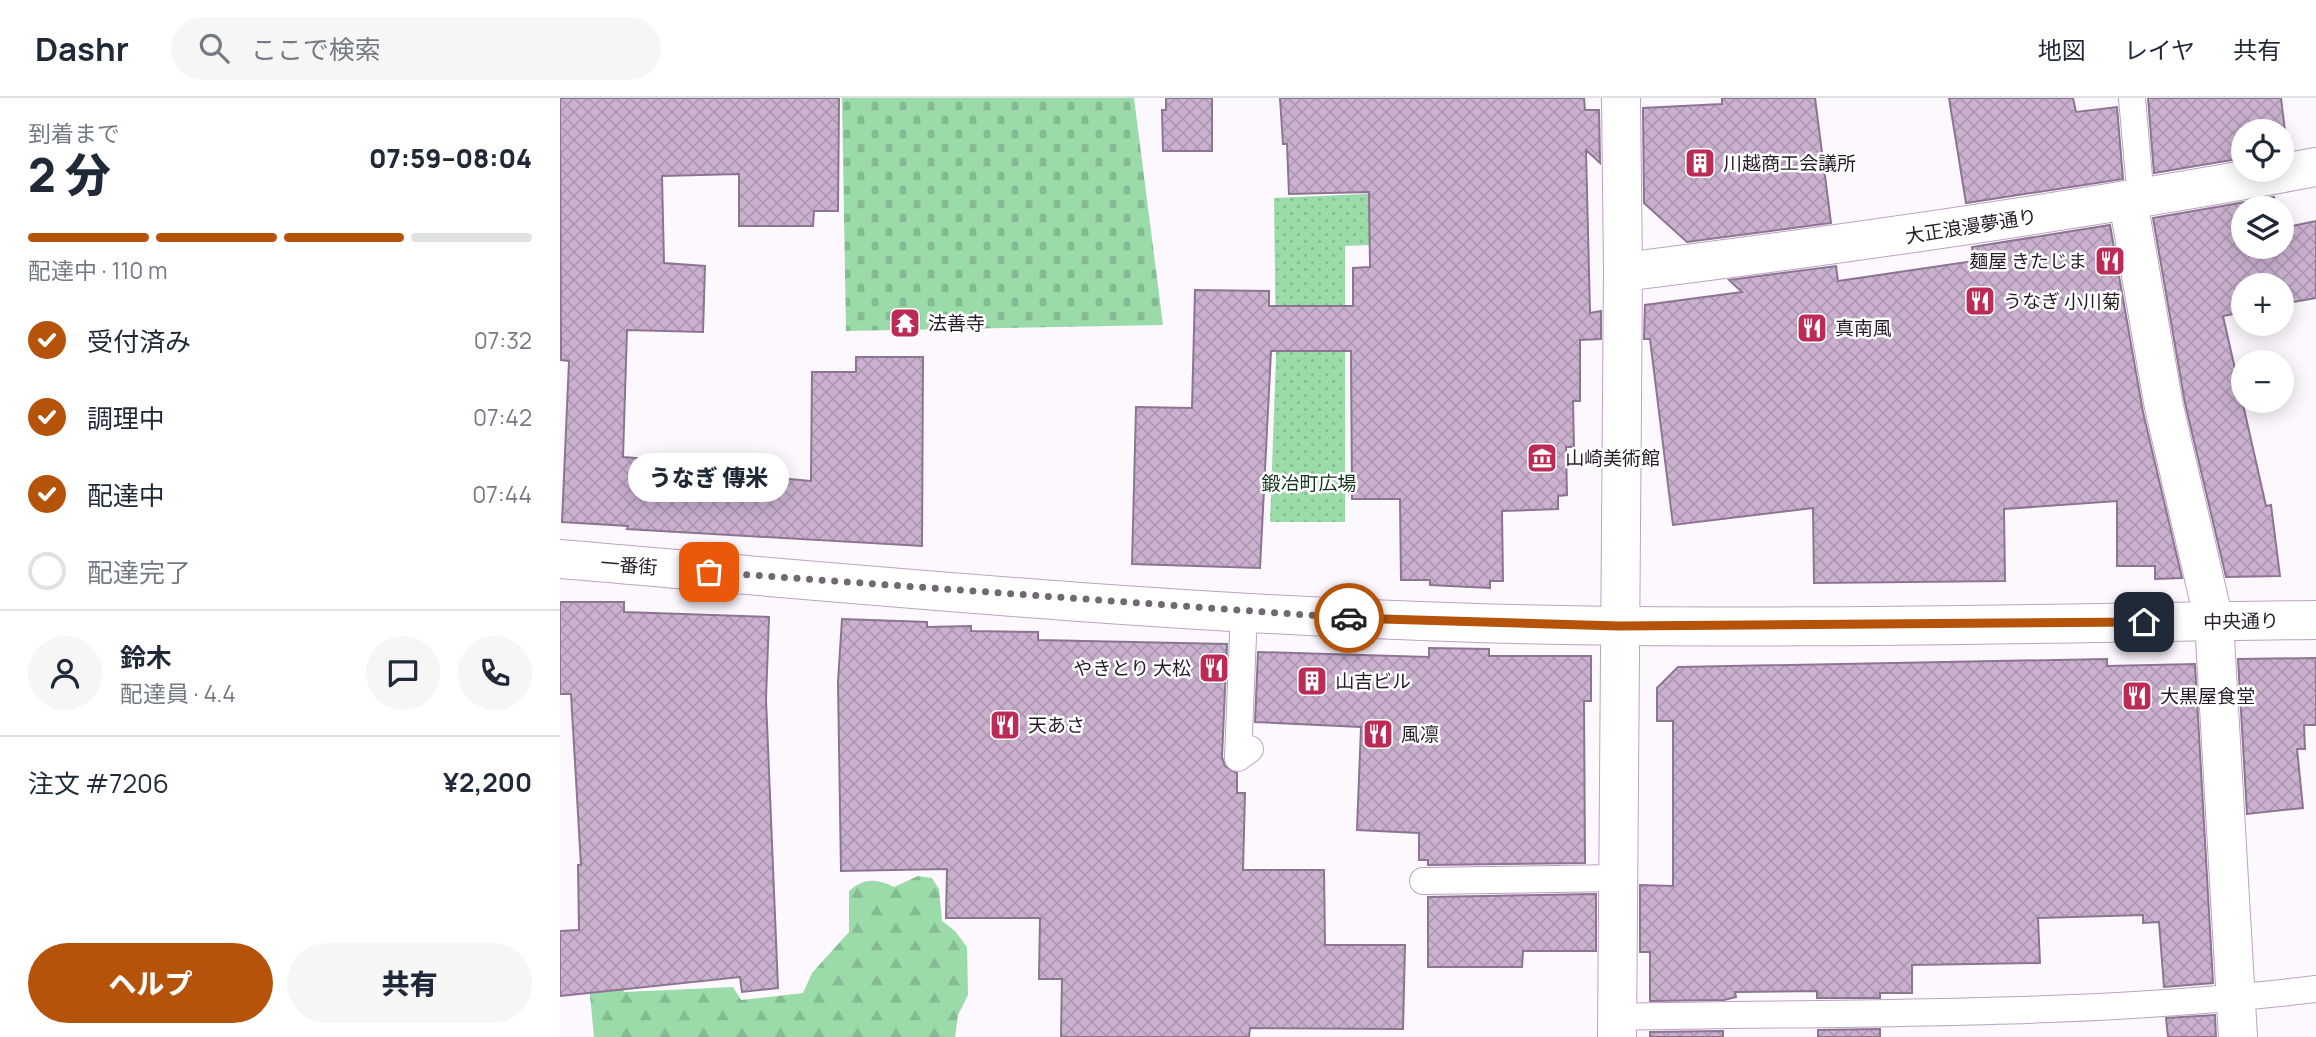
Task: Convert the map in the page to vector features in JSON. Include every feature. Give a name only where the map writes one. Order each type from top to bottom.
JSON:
[{"type":"street","points":[[1618,1027],[1623,272],[1621,98]]},
{"type":"street","name":"大正浪漫夢通り","points":[[1623,272],[1915,235],[2135,200],[2316,167]]},
{"type":"street","points":[[2135,200],[2164,407],[2214,621],[2238,1037]]},
{"type":"street","name":"一番街","points":[[560,559],[1244,611],[1477,623],[1619,626]]},
{"type":"street","name":"中央通り","points":[[1619,626],[2316,620]]},
{"type":"lane","points":[[2132,98],[2135,200]]},
{"type":"lane","points":[[1244,611],[1238,758],[1250,749]]},
{"type":"lane","points":[[1423,881],[1618,878]]},
{"type":"lane","points":[[1618,1027],[2236,998],[2316,989]]},
{"type":"green space","points":[[842,98],[1134,98],[1163,325],[846,331]]},
{"type":"green space","name":"鍛冶町広場","points":[[1455,190],[1457,242],[1345,246],[1345,522],[1270,522],[1276,357],[1274,198]]},
{"type":"green space","points":[[918,876],[932,878],[939,889],[942,921],[955,931],[967,947],[968,995],[958,1015],[955,1037],[594,1037],[587,965],[611,924],[624,992],[733,987],[741,1000],[803,993],[812,973],[849,932],[849,891],[865,882],[876,881],[894,887]]},
{"type":"building","points":[[560,98],[839,98],[838,211],[814,211],[813,226],[739,226],[739,174],[662,176],[664,263],[705,266],[703,332],[627,330],[623,457],[711,464],[711,472],[811,481],[812,372],[856,372],[856,357],[923,357],[922,546],[627,529],[628,526],[562,522],[569,361],[561,360]]},
{"type":"building","points":[[1166,98],[1212,98],[1212,151],[1163,151],[1162,110],[1166,110]]},
{"type":"building","points":[[1280,98],[1584,98],[1585,110],[1599,110],[1600,163],[1586,150],[1590,313],[1601,311],[1601,339],[1580,340],[1580,401],[1573,401],[1574,447],[1566,447],[1567,495],[1558,496],[1558,509],[1502,511],[1503,581],[1490,581],[1490,588],[1430,585],[1430,580],[1401,580],[1400,499],[1352,499],[1351,351],[1271,351],[1260,568],[1132,564],[1136,407],[1192,408],[1195,290],[1269,291],[1269,306],[1353,306],[1353,268],[1370,267],[1369,192],[1289,194],[1287,144],[1283,144]]},
{"type":"building","points":[[1722,98],[1815,98],[1831,223],[1687,242],[1644,203],[1643,108],[1722,104]]},
{"type":"building","points":[[1949,98],[2073,98],[2076,112],[2117,107],[2123,179],[1966,203]]},
{"type":"building","points":[[2148,98],[2281,98],[2284,119],[2231,119],[2231,160],[2154,173]]},
{"type":"building","points":[[2231,204],[2231,259],[2294,259],[2294,226],[2316,221],[2316,298],[2294,302],[2294,273],[2231,273],[2231,314],[2223,316],[2231,351],[2231,413],[2245,413],[2266,506],[2271,505],[2280,576],[2226,577],[2185,403],[2153,218]]},
{"type":"building","points":[[2110,225],[2143,412],[2182,578],[2155,579],[2155,566],[2117,566],[2117,501],[2004,509],[2005,581],[1814,583],[1813,508],[1673,525],[1650,339],[1644,339],[1645,305],[1742,292],[1729,280],[1836,266],[1838,281],[1974,261],[1972,247]]},
{"type":"building","points":[[560,602],[624,602],[624,612],[769,617],[766,699],[778,988],[742,992],[740,977],[560,996],[560,931],[579,930],[578,865],[581,865],[571,694],[560,694]]},
{"type":"building","points":[[842,619],[927,622],[927,627],[971,626],[971,631],[1038,632],[1038,640],[1227,644],[1222,757],[1225,766],[1237,773],[1237,793],[1245,793],[1243,870],[1324,870],[1325,945],[1405,945],[1403,1029],[1250,1028],[1249,1037],[1061,1037],[1062,979],[1039,979],[1040,918],[946,918],[947,869],[841,871],[838,682]]},
{"type":"building","points":[[1429,648],[1489,649],[1489,656],[1591,656],[1591,701],[1584,701],[1585,863],[1428,865],[1428,860],[1419,860],[1419,833],[1357,830],[1361,727],[1255,722],[1258,652],[1429,657]]},
{"type":"building","points":[[2316,658],[2316,725],[2304,725],[2305,749],[2297,749],[2303,808],[2247,814],[2238,659]]},
{"type":"building","points":[[2107,659],[2107,666],[2195,664],[2213,983],[2164,987],[2159,922],[2143,923],[2143,915],[2038,918],[2040,963],[1912,965],[1912,993],[1880,993],[1880,998],[1817,998],[1817,991],[1735,992],[1736,997],[1724,1000],[1650,1001],[1650,952],[1640,952],[1640,885],[1673,886],[1673,721],[1657,721],[1657,688],[1678,667]]},
{"type":"building","points":[[1596,894],[1596,951],[1523,951],[1522,967],[1428,967],[1428,897]]},
{"type":"building","points":[[2215,1015],[2216,1037],[2168,1037],[2166,1018]]},
{"type":"building","points":[[1880,1029],[1880,1037],[1818,1037],[1818,1030]]},
{"type":"building","points":[[1723,1031],[1723,1037],[1650,1037],[1650,1032]]},
{"type":"way so far","points":[[709,572],[984,594],[1349,618]]},
{"type":"place","name":"川越商工会議所","points":[[1700,163]]},
{"type":"place","name":"麺屋 きたじま","points":[[2110,261]]},
{"type":"place","name":"うなぎ 小川菊","points":[[1980,301]]},
{"type":"place","name":"法善寺","points":[[905,323]]},
{"type":"place","name":"真南風","points":[[1812,328]]},
{"type":"place","name":"山崎美術館","points":[[1542,458]]},
{"type":"place","name":"うなぎ 傳米","points":[[709,572]]},
{"type":"place","name":"やきとり 大松","points":[[1214,668]]},
{"type":"place","name":"山吉ビル","points":[[1312,681]]},
{"type":"place","name":"大黒屋食堂","points":[[2137,696]]},
{"type":"place","name":"天あさ","points":[[1005,725]]},
{"type":"place","name":"風凛","points":[[1378,734]]},
{"type":"route","points":[[1349,618],[1619,626],[2144,622]]}]
